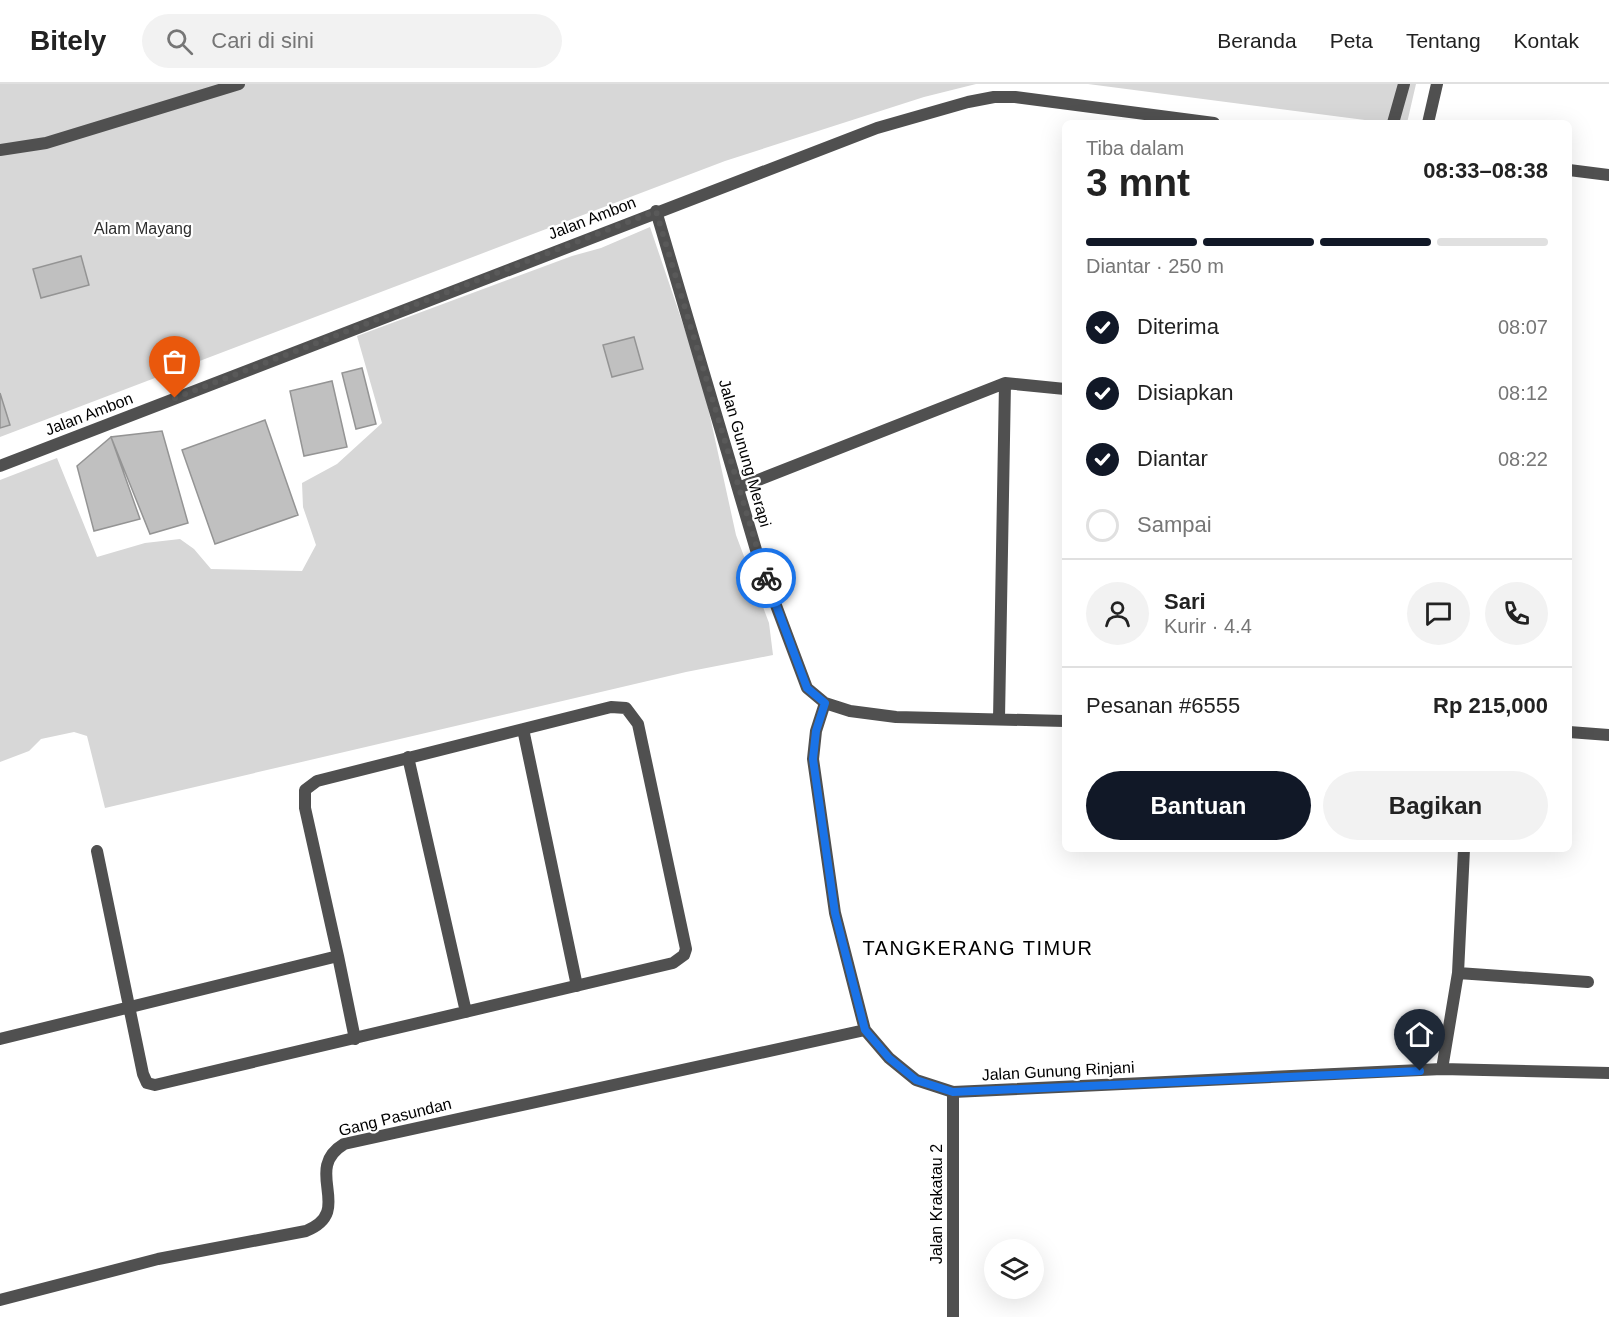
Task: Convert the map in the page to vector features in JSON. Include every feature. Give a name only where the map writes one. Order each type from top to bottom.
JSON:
[{"type":"street","points":[[0,150],[46,143],[239,84]]},
{"type":"street","points":[[1395,120],[1404,84]]},
{"type":"street","points":[[1429,120],[1437,84]]},
{"type":"street","name":"Jalan Ambon","points":[[0,466],[656,211],[878,128],[994,97],[1064,103],[1192,120]]},
{"type":"street","points":[[1572,170],[1609,175]]},
{"type":"street","name":"Jalan Gunung Merapi","points":[[656,211],[759,560],[807,688],[825,703],[850,711],[896,717],[1062,721]]},
{"type":"street","points":[[738,488],[1005,383],[1062,389]]},
{"type":"street","points":[[999,719],[1005,383]]},
{"type":"street","name":"Jalan Gunung Rinjani","points":[[825,703],[816,731],[813,759],[835,913],[865,1030],[889,1058],[916,1080],[953,1092],[1442,1070],[1609,1073]]},
{"type":"street","points":[[97,851],[143,1074],[147,1083],[155,1085],[355,1039],[673,963],[684,955],[686,938],[638,724],[626,708],[611,707],[317,781],[305,790],[305,808],[355,1039]]},
{"type":"street","points":[[523,729],[577,986]]},
{"type":"street","points":[[1572,732],[1609,735]]},
{"type":"street","points":[[408,758],[466,1012]]},
{"type":"street","points":[[1442,1070],[1458,973],[1464,852]]},
{"type":"street","points":[[0,1040],[338,956]]},
{"type":"street","points":[[1458,973],[1588,982]]},
{"type":"street","name":"Gang Pasundan","points":[[0,1300],[158,1259],[306,1232],[322,1225],[330,1212],[327,1163],[334,1150],[344,1144],[865,1030]]},
{"type":"street","name":"Jalan Krakatau 2","points":[[952,1317],[953,1092]]},
{"type":"green space","name":"Alam Mayang","points":[[0,84],[976,84],[924,97],[725,161],[0,437]]},
{"type":"green space","points":[[1088,84],[1416,84],[1408,120],[1365,120]]},
{"type":"green space","points":[[650,227],[702,380],[736,535],[769,623],[773,655],[686,672],[105,808],[87,736],[74,732],[41,739],[29,751],[0,762],[0,480],[57,458],[97,557],[145,543],[180,539],[194,549],[211,569],[302,571],[316,545],[303,507],[302,483],[337,464],[382,423],[357,336],[572,256],[601,248]]},
{"type":"building","points":[[81,256],[89,285],[41,298],[33,269]]},
{"type":"building","points":[[634,337],[643,369],[612,377],[603,345]]},
{"type":"building","points":[[362,368],[376,424],[356,429],[342,373]]},
{"type":"building","points":[[332,381],[347,447],[304,456],[290,391]]},
{"type":"building","points":[[0,393],[10,425],[0,428]]},
{"type":"building","points":[[265,420],[298,515],[215,544],[182,450]]},
{"type":"building","points":[[162,431],[188,523],[150,534],[111,437]]},
{"type":"building","points":[[111,437],[140,519],[94,531],[77,466]]},
{"type":"way so far","points":[[175,398],[656,211],[766,578]]},
{"type":"district","name":"TANGKERANG TIMUR","points":[[978,948]]},
{"type":"route","points":[[766,578],[807,688],[825,703],[816,731],[813,759],[835,913],[865,1030],[902,1070],[916,1080],[953,1092],[1420,1071]]}]
